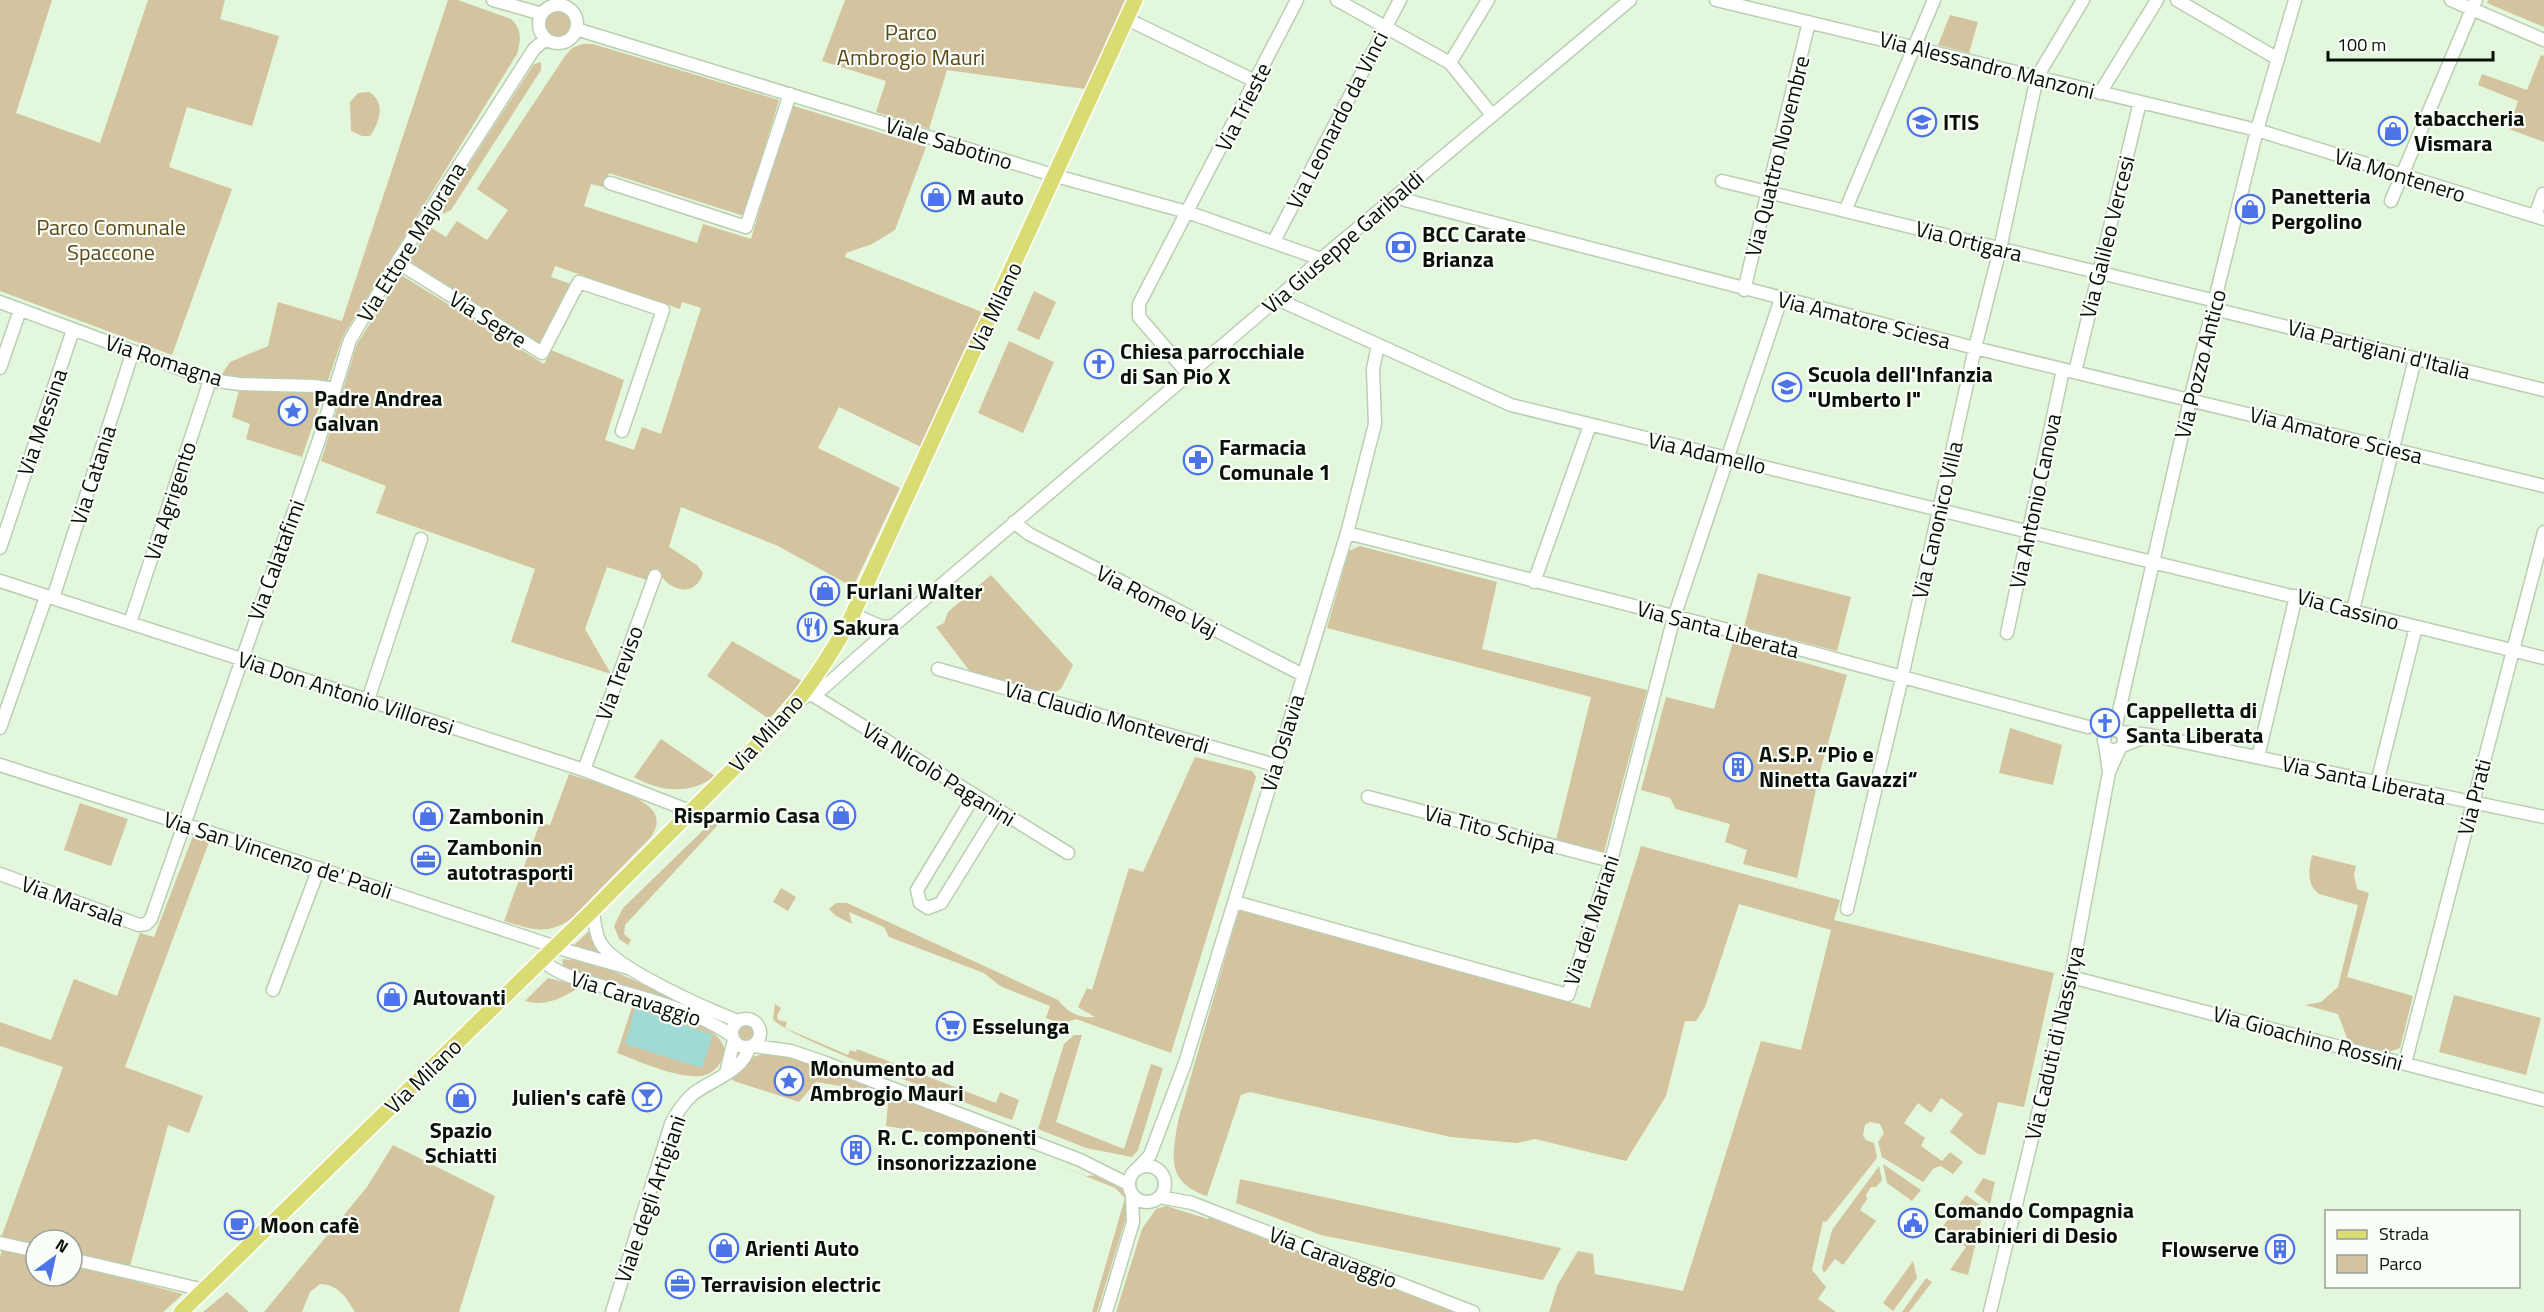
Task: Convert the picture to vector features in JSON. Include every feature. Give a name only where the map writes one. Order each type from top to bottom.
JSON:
[{"type":"main road","name":"Via Milano","points":[[187,1309],[556,947],[805,697],[853,614],[1135,0]]},
{"type":"street","points":[[493,0],[516,3],[542,14]]},
{"type":"street","name":"Via Trieste","points":[[1189,375],[1139,317],[1139,304],[1257,82],[1297,0]]},
{"type":"street","points":[[1337,0],[1450,63],[1492,115]]},
{"type":"street","name":"Via Leonardo da Vinci","points":[[1274,241],[1400,0]]},
{"type":"street","points":[[1450,63],[1488,0]]},
{"type":"street","name":"Via Giuseppe Garibaldi","points":[[805,697],[822,689],[892,626],[1189,375],[1321,259],[1630,0]]},
{"type":"street","name":"Via Alessandro Manzoni","points":[[1716,0],[2257,130]]},
{"type":"street","points":[[1845,211],[1934,0]]},
{"type":"street","name":"Via Canonico Villa","points":[[1847,909],[1902,678],[1975,348],[2000,249],[2037,77],[2083,0]]},
{"type":"street","points":[[2100,93],[2157,0]]},
{"type":"street","points":[[2177,0],[2278,59]]},
{"type":"street","name":"Via Pozzo Antico","points":[[2115,730],[2190,400],[2257,130],[2295,0]]},
{"type":"street","points":[[2451,0],[2474,5],[2544,40]]},
{"type":"street","points":[[560,3],[572,11],[577,23],[574,35],[564,43],[558,44],[546,39],[539,28],[542,14],[546,9],[560,3]]},
{"type":"street","points":[[2391,201],[2474,5]]},
{"type":"street","points":[[1127,19],[1257,82]]},
{"type":"street","name":"Via Quattro Novembre","points":[[1744,290],[1809,22]]},
{"type":"street","name":"Viale Sabotino","points":[[576,29],[1056,176],[1187,212],[1321,259]]},
{"type":"street","name":"Via Ettore Majorana","points":[[311,462],[350,340],[397,262],[534,49],[546,39]]},
{"type":"street","points":[[610,183],[746,227],[790,94]]},
{"type":"street","name":"Via Galileo Vercesi","points":[[2069,371],[2099,273],[2140,102]]},
{"type":"street","name":"Via Montenero","points":[[2257,130],[2539,217]]},
{"type":"street","name":"Via Ortigara","points":[[1722,181],[2099,273],[2215,305]]},
{"type":"street","points":[[2539,217],[2542,194]]},
{"type":"street","name":"Via Amatore Sciesa","points":[[1397,195],[1405,200],[1744,290],[2544,486]]},
{"type":"street","name":"Via Segre","points":[[397,262],[542,353],[579,282],[663,310],[622,431]]},
{"type":"street","name":"Via Adamello","points":[[1277,299],[1511,405],[2153,562]]},
{"type":"street","name":"Via dei Mariani","points":[[1235,902],[1568,994],[1611,861],[1674,617],[1726,456],[1781,299]]},
{"type":"street","name":"Via Romagna","points":[[0,302],[210,380],[240,384],[314,386],[335,389]]},
{"type":"street","name":"Via Partigiani d'Italia","points":[[2215,305],[2415,359],[2544,390]]},
{"type":"street","points":[[0,368],[20,309]]},
{"type":"street","name":"Via Messina","points":[[0,548],[73,330]]},
{"type":"street","name":"Via Oslavia","points":[[1136,1170],[1147,1161],[1159,1136],[1185,1064],[1347,533],[1372,444],[1375,424],[1373,369],[1378,345]]},
{"type":"street","name":"Via Catania","points":[[0,728],[50,597],[133,351]]},
{"type":"street","points":[[2353,610],[2415,359]]},
{"type":"street","name":"Via Antonio Canova","points":[[2007,633],[2069,371]]},
{"type":"street","name":"Via Agrigento","points":[[129,623],[210,380]]},
{"type":"street","points":[[1534,582],[1590,425]]},
{"type":"street","name":"Via Calatafimi","points":[[184,824],[311,462]]},
{"type":"street","name":"Via Romeo Vaj","points":[[1014,522],[1029,534],[1303,675]]},
{"type":"street","name":"Via Prati","points":[[2405,1063],[2544,532]]},
{"type":"street","name":"Via Santa Liberata","points":[[1347,533],[2088,727],[2150,735],[2544,817]]},
{"type":"street","points":[[368,700],[421,539]]},
{"type":"street","name":"Via Cassino","points":[[2153,562],[2544,658]]},
{"type":"street","name":"Via Treviso","points":[[584,770],[655,576]]},
{"type":"street","name":"Via Don Antonio Villoresi","points":[[0,581],[584,770],[690,811]]},
{"type":"street","points":[[2258,757],[2296,596]]},
{"type":"street","points":[[853,614],[882,627],[892,626]]},
{"type":"street","points":[[2377,783],[2416,627]]},
{"type":"street","name":"Via Claudio Monteverdi","points":[[938,669],[1275,765]]},
{"type":"street","name":"Via Nicolò Paganini","points":[[805,697],[1068,853]]},
{"type":"street","name":"Via Santa Liberata","points":[[2088,727],[2104,743]]},
{"type":"street","points":[[2115,730],[2125,740],[2109,772],[2104,743],[2105,734],[2115,730]]},
{"type":"street","points":[[2104,743],[2113,750],[2150,735]]},
{"type":"street","name":"Via San Vincenzo de' Paoli","points":[[0,765],[556,947]]},
{"type":"street","name":"Via Caduti di Nassirya","points":[[1990,1312],[2071,977],[2109,772]]},
{"type":"street","points":[[974,796],[917,890],[920,903],[928,908],[941,903],[999,810]]},
{"type":"street","name":"Via Tito Schipa","points":[[1368,797],[1611,861]]},
{"type":"street","name":"Via Marsala","points":[[0,874],[139,925],[146,924],[151,919],[184,824]]},
{"type":"street","points":[[273,990],[319,868]]},
{"type":"street","name":"Via Caravaggio","points":[[593,910],[600,943],[628,968]]},
{"type":"street","name":"Via Caravaggio","points":[[556,947],[628,968],[738,1021]]},
{"type":"street","name":"Via Caravaggio","points":[[541,960],[561,975],[679,1010],[711,1022],[733,1038]]},
{"type":"street","name":"Via Gioachino Rossini","points":[[2071,977],[2544,1100]]},
{"type":"street","points":[[726,1072],[738,1021],[752,1020],[774,1039],[826,1063]]},
{"type":"street","points":[[751,1046],[759,1038],[759,1028]]},
{"type":"street","points":[[733,1038],[739,1045],[792,1051],[1080,1160],[1130,1190],[1137,1200],[1154,1200]]},
{"type":"street","name":"Viale degli Artigiani","points":[[612,1312],[671,1124],[685,1102],[739,1065],[751,1046]]},
{"type":"street","name":"Via Oslavia","points":[[1159,1136],[1157,1154],[1163,1178]]},
{"type":"street","points":[[1080,1160],[1136,1170],[1150,1166],[1163,1178],[1154,1200],[1132,1222]]},
{"type":"street","points":[[1106,1312],[1132,1222],[1130,1190],[1136,1170]]},
{"type":"street","name":"Via Caravaggio","points":[[1163,1178],[1192,1203]]},
{"type":"street","name":"Via Caravaggio","points":[[1154,1200],[1192,1203],[1473,1312]]},
{"type":"street","points":[[0,1243],[24,1248]]},
{"type":"street","points":[[84,1262],[204,1290]]},
{"type":"green space","name":"Parco Comunale Spaccone","points":[[0,0],[52,0],[16,113],[100,143],[148,0],[225,0],[220,19],[279,36],[252,126],[187,107],[169,167],[232,189],[172,355],[0,291]]},
{"type":"green space","points":[[448,0],[458,0],[511,19],[520,35],[517,54],[343,336],[302,457],[246,439],[250,424],[232,417],[242,379],[222,374],[230,362],[268,346],[278,302],[342,321]]},
{"type":"green space","name":"Parco Ambrogio Mauri","points":[[845,0],[1126,0],[1085,89],[947,70],[929,129],[876,112],[886,81],[822,61]]},
{"type":"green space","points":[[2488,0],[2544,0],[2544,27],[2487,3]]},
{"type":"green space","points":[[558,10],[568,14],[572,24],[568,34],[558,38],[548,34],[544,24],[548,14]]},
{"type":"green space","points":[[1950,15],[1978,22],[1969,53],[1938,45]]},
{"type":"green space","points":[[583,44],[593,44],[779,100],[744,216],[609,173],[603,187],[591,184],[584,206],[697,243],[703,224],[751,239],[791,105],[926,147],[895,230],[872,244],[846,253],[845,257],[984,313],[923,448],[839,407],[818,448],[900,488],[853,587],[778,546],[681,507],[669,547],[697,565],[703,573],[695,586],[684,590],[672,586],[661,576],[659,584],[607,567],[585,629],[611,674],[511,642],[535,569],[376,513],[386,486],[321,461],[357,344],[401,275],[544,364],[551,350],[624,380],[605,440],[634,450],[642,427],[661,434],[701,308],[682,302],[680,309],[555,266],[551,277],[571,284],[540,344],[409,261],[430,227],[446,237],[457,221],[487,240],[508,210],[477,189],[565,56],[572,48]]},
{"type":"green space","points":[[2541,55],[2544,56],[2544,142],[2509,129],[2518,101],[2478,85],[2482,74],[2527,90]]},
{"type":"green space","points":[[541,62],[541,70],[451,210],[443,214],[442,206],[534,64]]},
{"type":"green space","points":[[369,92],[378,101],[379,119],[370,136],[362,136],[351,131],[350,102],[358,93]]},
{"type":"green space","points":[[1034,291],[1056,302],[1039,340],[1017,330]]},
{"type":"green space","points":[[1009,341],[1054,362],[1023,433],[978,413]]},
{"type":"green space","points":[[1360,546],[1497,582],[1482,649],[1647,690],[1604,852],[1556,840],[1591,697],[1327,628],[1349,551]]},
{"type":"green space","points":[[1758,573],[1851,597],[1837,651],[1744,627]]},
{"type":"green space","points":[[991,575],[1073,665],[1061,689],[1050,695],[972,674],[936,627],[944,623],[948,612]]},
{"type":"green space","points":[[732,641],[802,681],[769,719],[707,676]]},
{"type":"green space","points":[[1733,642],[1847,675],[1819,775],[1797,878],[1743,864],[1747,850],[1725,842],[1730,824],[1676,809],[1670,798],[1641,790],[1666,697],[1714,709]]},
{"type":"green space","points":[[2010,728],[2062,745],[2053,785],[1999,773]]},
{"type":"green space","points":[[661,739],[715,776],[686,789],[654,786],[634,777]]},
{"type":"green space","points":[[1195,757],[1252,771],[1256,777],[1171,1053],[1076,1019],[1061,1024],[1046,1018],[1050,1006],[1000,986],[984,973],[889,937],[884,927],[849,912],[852,924],[836,916],[829,909],[836,903],[847,903],[1058,1000],[1074,1014],[1095,1017],[1078,1007],[1087,988],[1092,990],[1129,868],[1143,872]]},
{"type":"green space","points":[[569,774],[616,789],[640,800],[655,814],[657,820],[655,829],[651,837],[571,919],[554,928],[546,929],[530,928],[504,921],[540,823],[550,825]]},
{"type":"green space","points":[[80,803],[128,819],[111,866],[64,850]]},
{"type":"green space","points":[[724,810],[728,814],[625,925],[624,934],[631,940],[628,945],[619,939],[614,926],[623,908]]},
{"type":"green space","points":[[193,836],[209,842],[125,1067],[203,1096],[189,1133],[168,1125],[130,1266],[84,1256],[84,1228],[24,1228],[24,1243],[1,1238],[63,1067],[0,1046],[0,1022],[51,1040],[74,979],[117,996],[140,933],[154,937]]},
{"type":"green space","points":[[1641,846],[1840,900],[1834,920],[2054,973],[2024,1107],[1998,1102],[1985,1155],[1978,1154],[1950,1132],[1963,1114],[1941,1098],[1931,1113],[1918,1103],[1904,1123],[1925,1138],[1921,1146],[1942,1161],[1950,1152],[1963,1162],[1953,1174],[1941,1166],[1934,1168],[1923,1182],[1882,1157],[1878,1142],[1884,1133],[1880,1124],[1870,1122],[1865,1125],[1863,1136],[1874,1143],[1877,1158],[1826,1222],[1823,1221],[1812,1270],[1826,1287],[1818,1299],[1836,1312],[1549,1312],[1558,1284],[1578,1251],[1593,1254],[1595,1274],[1683,1291],[1761,1041],[1801,1050],[1831,930],[1739,904],[1705,1007],[1696,1021],[1685,1021],[1666,1096],[1626,1161],[1535,1139],[1517,1143],[1451,1137],[1250,1092],[1241,1095],[1207,1196],[1194,1190],[1178,1176],[1174,1146],[1178,1121],[1240,907],[1590,1008]]},
{"type":"green space","points":[[2312,855],[2356,866],[2354,875],[2357,889],[2369,893],[2347,977],[2413,996],[2400,1048],[2383,1054],[2350,1046],[2338,1014],[2305,1005],[2321,1002],[2338,987],[2358,905],[2319,894],[2315,890],[2310,881]]},
{"type":"green space","points":[[781,888],[796,897],[788,911],[773,902]]},
{"type":"green space","points":[[589,931],[592,942],[602,957],[572,947]]},
{"type":"green space","points":[[562,959],[585,962],[606,969],[707,1015],[729,1022],[726,1029],[571,974],[563,965]]},
{"type":"green space","points":[[548,978],[581,986],[547,1002],[525,1001]]},
{"type":"green space","points":[[2454,995],[2541,1018],[2526,1075],[2439,1052]]},
{"type":"green space","points":[[634,1001],[690,1019],[703,1026],[715,1034],[723,1044],[726,1056],[710,1073],[690,1076],[651,1066],[617,1053]]},
{"type":"green space","points":[[775,1004],[781,1008],[777,1016],[778,1020],[787,1022],[785,1028],[773,1019]]},
{"type":"green space","points":[[746,1023],[753,1026],[756,1033],[753,1040],[746,1043],[739,1040],[736,1033],[739,1026]]},
{"type":"green space","points":[[785,1028],[848,1055],[850,1050],[856,1052],[857,1049],[996,1103],[1000,1092],[1019,1100],[1012,1120],[845,1056]]},
{"type":"green space","points":[[1074,1035],[1082,1035],[1056,1122],[1124,1149],[1151,1064],[1163,1068],[1138,1150],[1132,1157],[1086,1148],[1038,1129],[1064,1044]]},
{"type":"green space","points":[[763,1054],[793,1058],[869,1084],[866,1090],[816,1082],[799,1102],[734,1081],[731,1078],[749,1058]]},
{"type":"green space","points":[[889,1093],[997,1134],[993,1143],[886,1126]]},
{"type":"green space","points":[[393,1145],[495,1196],[459,1312],[355,1312],[345,1296],[337,1289],[320,1284],[310,1292],[302,1312],[264,1312],[367,1187]]},
{"type":"green space","points":[[1055,1164],[1086,1176],[1101,1175],[1128,1192],[1129,1208],[1097,1312],[1092,1312],[1125,1198],[1115,1188]]},
{"type":"green space","points":[[1883,1164],[1921,1190],[1912,1201],[1887,1183]]},
{"type":"green space","points":[[1879,1166],[1882,1180],[1876,1187],[1871,1187],[1860,1210],[1876,1221],[1843,1265],[1835,1259],[1824,1273],[1822,1268],[1832,1230]]},
{"type":"green space","points":[[1983,1178],[1995,1182],[1990,1204],[1974,1192]]},
{"type":"green space","points":[[1240,1179],[1561,1248],[1543,1280],[1321,1235],[1236,1203]]},
{"type":"green space","points":[[1966,1195],[1984,1208],[1968,1275],[1950,1270],[1966,1247],[1941,1229]]},
{"type":"green space","points":[[1166,1206],[1208,1219],[1210,1216],[1456,1312],[1116,1312],[1142,1229],[1156,1209]]},
{"type":"green space","points":[[3,1247],[24,1252],[24,1288],[84,1288],[84,1268],[183,1294],[163,1312],[0,1312],[0,1257]]},
{"type":"green space","points":[[1913,1261],[1917,1278],[1893,1311],[1883,1303]]},
{"type":"green space","points":[[1926,1278],[1932,1282],[1909,1312],[1902,1312]]},
{"type":"green space","points":[[227,1292],[249,1312],[203,1312]]},
{"type":"water","points":[[635,1008],[713,1035],[702,1068],[625,1044]]},
{"type":"place","name":"ITIS","points":[[1922,122]]},
{"type":"place","name":"tabaccheria Vismara","points":[[2393,131]]},
{"type":"place","name":"M auto","points":[[936,197]]},
{"type":"place","name":"Panetteria Pergolino","points":[[2250,209]]},
{"type":"place","name":"BCC Carate Brianza","points":[[1401,247]]},
{"type":"place","name":"Chiesa parrocchiale di San Pio X","points":[[1099,364]]},
{"type":"place","name":"Scuola dell'Infanzia \"Umberto I\"","points":[[1787,387]]},
{"type":"place","name":"Padre Andrea Galvan","points":[[293,411]]},
{"type":"place","name":"Farmacia Comunale 1","points":[[1198,460]]},
{"type":"place","name":"Furlani Walter","points":[[825,591]]},
{"type":"place","name":"Sakura","points":[[812,627]]},
{"type":"place","name":"Cappelletta di Santa Liberata","points":[[2105,723]]},
{"type":"place","name":"A.S.P. “Pio e Ninetta Gavazzi“","points":[[1738,767]]},
{"type":"place","name":"Risparmio Casa","points":[[841,815]]},
{"type":"place","name":"Zambonin","points":[[428,816]]},
{"type":"place","name":"Zambonin autotrasporti","points":[[426,860]]},
{"type":"place","name":"Autovanti","points":[[392,997]]},
{"type":"place","name":"Esselunga","points":[[951,1026]]},
{"type":"place","name":"Monumento ad Ambrogio Mauri","points":[[789,1081]]},
{"type":"place","name":"Julien's cafè","points":[[647,1097]]},
{"type":"place","name":"Spazio Schiatti","points":[[461,1098]]},
{"type":"place","name":"R. C. componenti insonorizzazione","points":[[856,1150]]},
{"type":"place","name":"Comando Compagnia Carabinieri di Desio","points":[[1913,1223]]},
{"type":"place","name":"Moon cafè","points":[[239,1225]]},
{"type":"place","name":"Arienti Auto","points":[[724,1248]]},
{"type":"place","name":"Flowserve","points":[[2280,1249]]},
{"type":"place","name":"Terravision electric","points":[[680,1284]]}]
